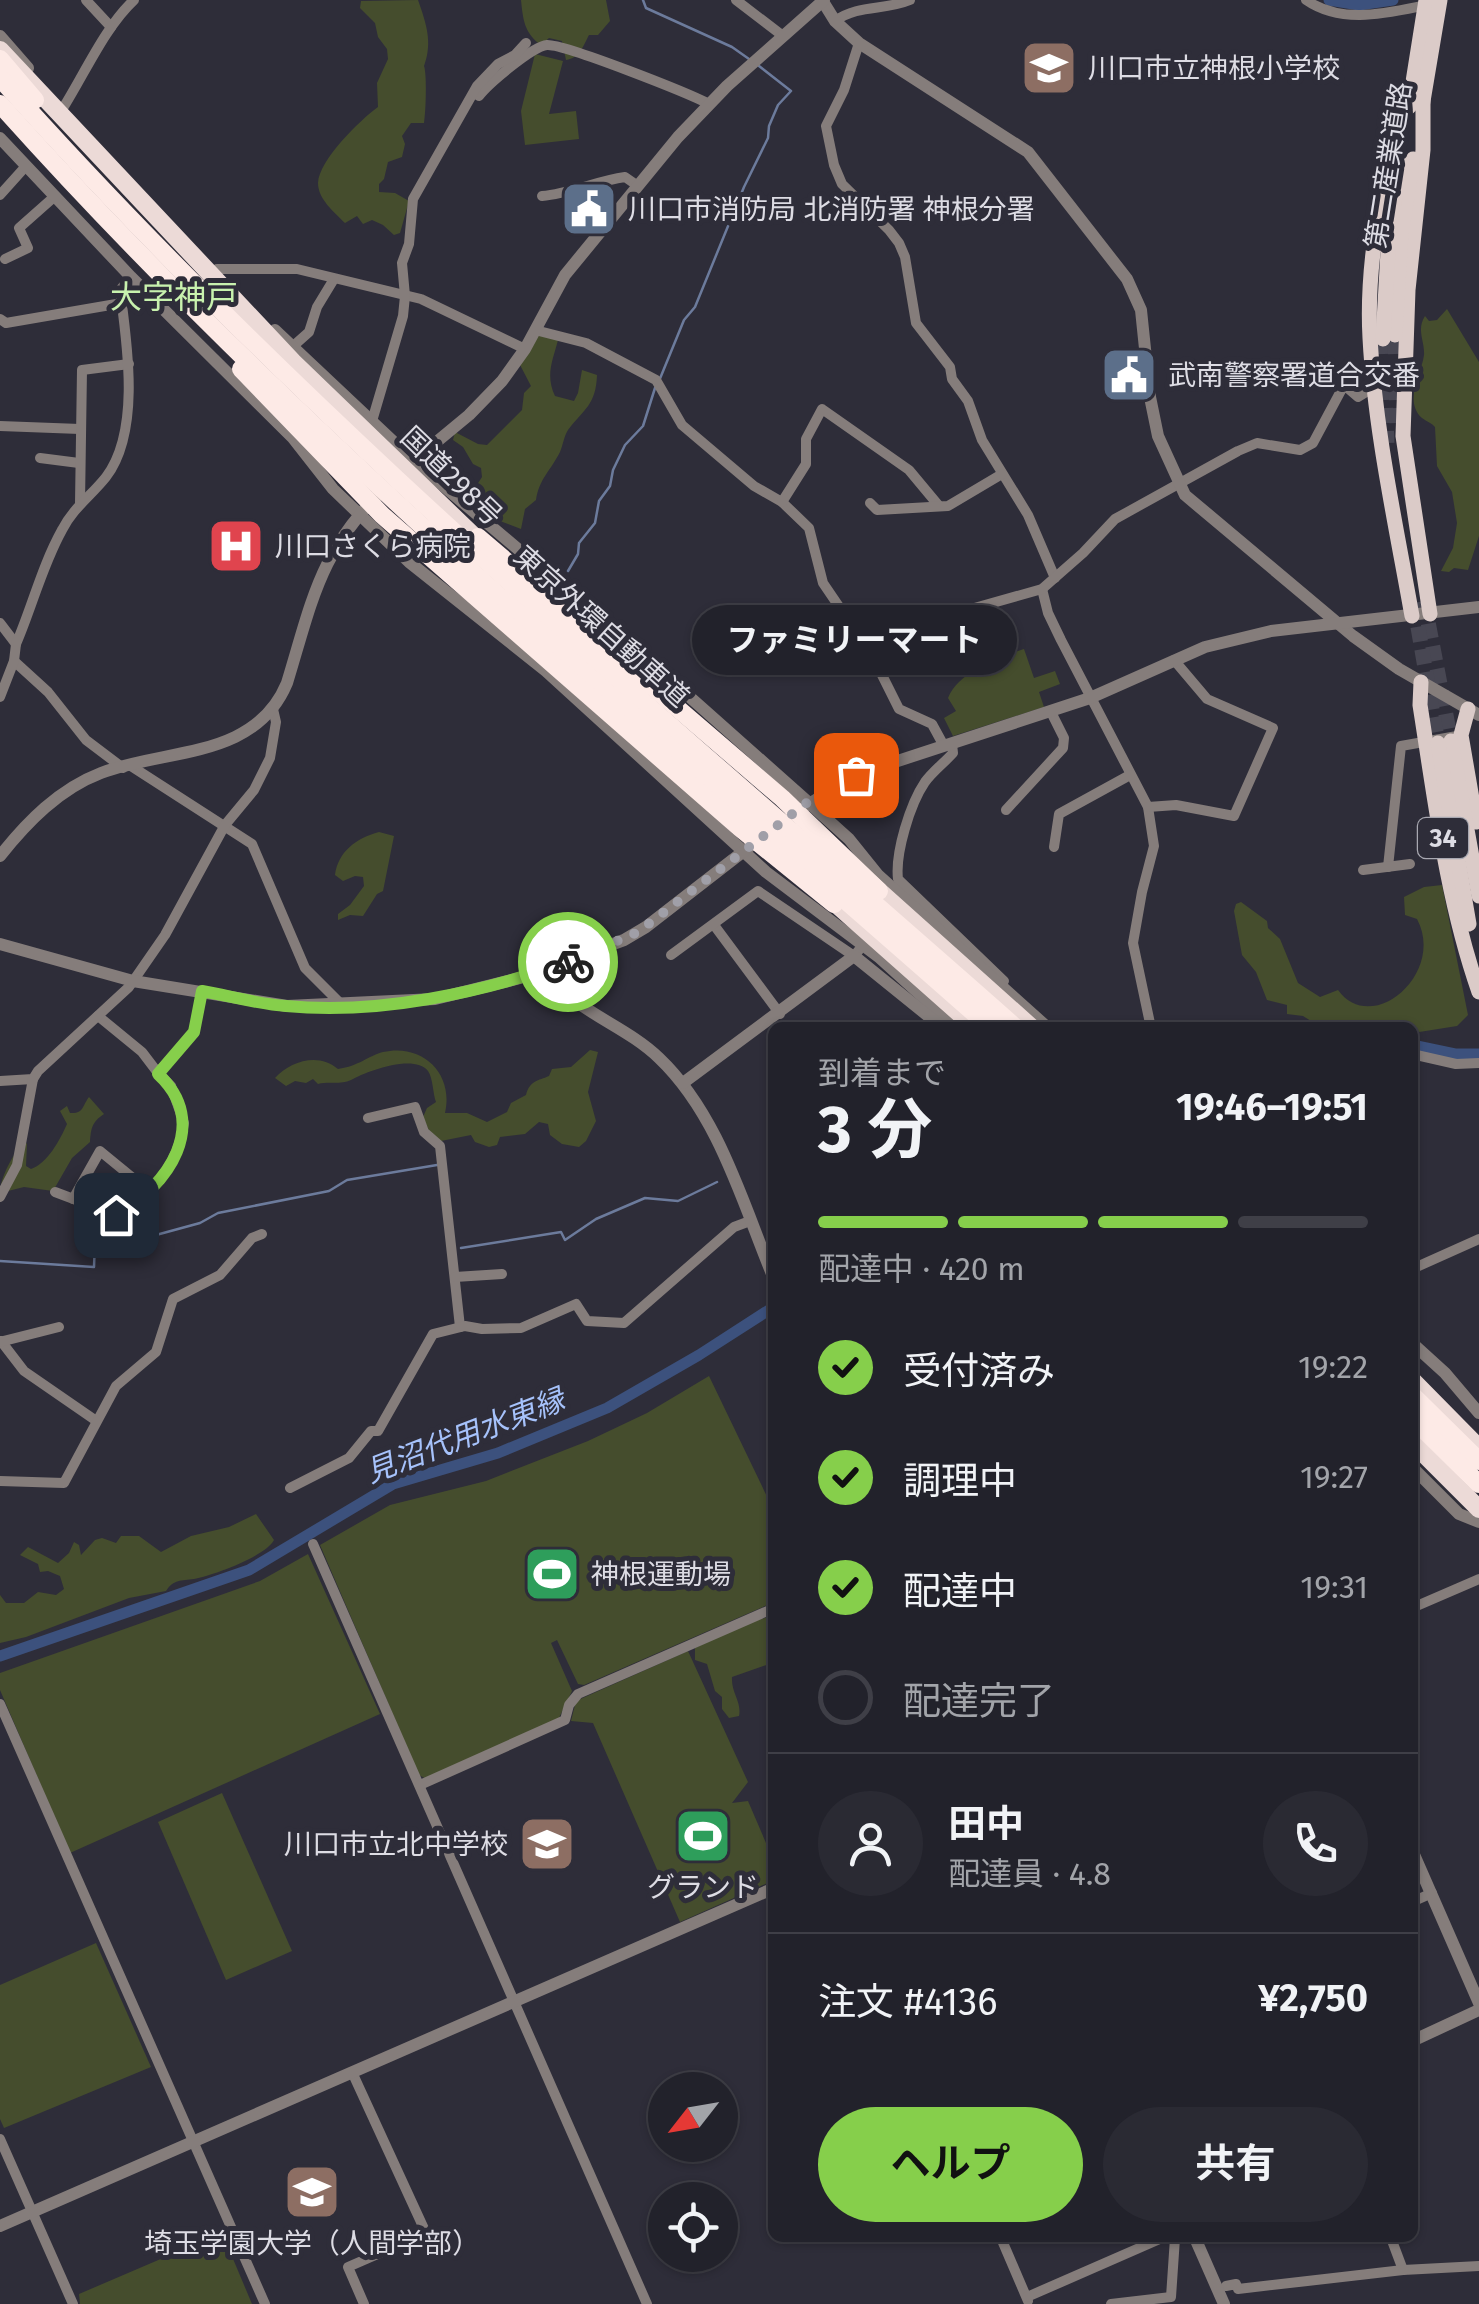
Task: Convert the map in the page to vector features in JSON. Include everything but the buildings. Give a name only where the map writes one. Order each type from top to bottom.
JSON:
[{"type":"highway","name":"国道298号","points":[[0,50],[293,362],[516,576],[891,885],[1037,1022]]},
{"type":"highway","points":[[0,58],[278,366]]},
{"type":"highway","name":"東京外環自動車道","points":[[0,78],[139,228],[316,402],[540,608],[1009,1022]]},
{"type":"highway","points":[[0,107],[129,250],[240,361],[498,605],[969,1022]]},
{"type":"highway","name":"東京外環自動車道","points":[[0,107],[197,310],[400,504],[984,1022]]},
{"type":"highway","points":[[76,186],[145,269],[382,515],[740,828],[854,919]]},
{"type":"highway","points":[[316,402],[782,798],[891,885]]},
{"type":"highway","points":[[1418,1376],[1479,1434]]},
{"type":"highway","points":[[1418,1386],[1479,1448]]},
{"type":"highway","points":[[1418,1401],[1479,1461]]},
{"type":"highway","points":[[1418,1424],[1479,1484]]},
{"type":"highway","points":[[1418,1438],[1479,1498]]},
{"type":"highway","points":[[1418,1449],[1478,1521]]},
{"type":"main road","name":"第二産業道路","points":[[1389,339],[1389,234],[1436,1]]},
{"type":"main road","points":[[1416,99],[1423,150],[1408,290],[1404,462],[1430,614]]},
{"type":"main road","points":[[1412,616],[1370,337],[1372,275],[1382,202],[1397,130],[1416,99]]},
{"type":"main road","name":"34","points":[[1421,682],[1420,705],[1444,739],[1479,839]]},
{"type":"main road","name":"34","points":[[1444,739],[1474,712]]},
{"type":"main road","name":"34","points":[[1444,739],[1479,896]]},
{"type":"main road","name":"34","points":[[1444,739],[1479,982]]},
{"type":"main road","name":"34","points":[[1444,739],[1454,897],[1479,992]]},
{"type":"street","points":[[86,0],[111,26]]},
{"type":"street","points":[[63,108],[116,17],[134,0]]},
{"type":"street","points":[[736,0],[783,36]]},
{"type":"street","points":[[0,856],[47,806],[99,774],[219,745],[252,728],[274,709],[288,683],[324,567],[357,514],[488,398],[525,349],[565,275],[638,186],[709,104],[823,0],[835,20],[858,42],[1028,152],[1127,279],[1141,310],[1152,414],[1178,483],[1192,502],[1336,624],[1421,682],[1474,712]]},
{"type":"street","points":[[835,20],[854,8],[895,6],[910,0]]},
{"type":"street","points":[[1306,0],[1326,12],[1344,15],[1373,14],[1436,1]]},
{"type":"street","points":[[0,36],[163,220],[411,464],[638,651],[805,805],[849,840],[878,875],[1037,1022]]},
{"type":"street","points":[[858,42],[844,90],[826,126],[834,165],[842,184],[890,230],[899,244],[916,323],[950,367],[982,440],[1028,515],[1054,578]]},
{"type":"street","points":[[372,422],[403,316],[402,262],[409,244],[413,199],[474,92],[498,64],[526,43]]},
{"type":"street","points":[[474,92],[478,96],[495,77],[546,45],[709,104]]},
{"type":"street","points":[[0,138],[132,278],[292,438],[357,514],[409,562],[546,671],[746,850],[880,958],[950,1022]]},
{"type":"street","points":[[0,195],[26,166]]},
{"type":"street","points":[[542,196],[561,195],[596,181],[625,177],[638,186]]},
{"type":"street","points":[[5,259],[28,248],[20,228],[54,197]]},
{"type":"street","points":[[129,250],[132,278]]},
{"type":"street","points":[[217,269],[297,269],[432,303],[525,349]]},
{"type":"street","points":[[0,697],[59,534],[80,502],[108,476],[120,443],[130,397],[120,290],[132,278]]},
{"type":"street","points":[[292,348],[309,332],[317,307],[334,279]]},
{"type":"street","points":[[0,319],[6,323],[122,303]]},
{"type":"street","points":[[535,330],[586,344],[656,380],[682,424],[754,486],[782,502],[808,528],[823,582],[872,656],[899,708],[932,724],[948,745],[953,753],[928,777],[919,792],[891,885]]},
{"type":"street","points":[[215,361],[240,361]]},
{"type":"street","points":[[80,502],[82,370],[129,364]]},
{"type":"street","points":[[872,656],[918,624],[1042,589],[1114,519],[1256,443],[1300,450],[1312,443],[1344,385],[1358,397],[1382,371],[1397,371],[1404,377]]},
{"type":"street","points":[[782,502],[806,464],[806,439],[822,410],[910,470],[939,506]]},
{"type":"street","points":[[0,426],[80,429]]},
{"type":"street","points":[[40,458],[79,462]]},
{"type":"street","points":[[870,503],[877,510],[948,506],[1002,474]]},
{"type":"street","points":[[1042,589],[1048,612],[1148,808],[1154,846],[1133,943],[1149,1022]]},
{"type":"street","points":[[0,944],[133,981],[287,1006],[435,999],[545,970],[638,932],[805,805],[856,775],[1090,698],[1174,660],[1240,637],[1479,607]]},
{"type":"street","points":[[0,623],[16,644]]},
{"type":"street","points":[[1148,808],[1176,805],[1234,816],[1273,728],[1206,699],[1174,660]]},
{"type":"street","points":[[14,661],[48,692],[86,740],[252,844],[306,968],[343,1006]]},
{"type":"street","points":[[0,1197],[17,1165],[33,1079],[133,981],[197,882],[225,825],[254,790],[270,758],[276,722],[274,709]]},
{"type":"street","points":[[1006,810],[1063,748],[1064,738],[1051,712]]},
{"type":"street","points":[[1388,867],[1402,746],[1444,739]]},
{"type":"street","points":[[1054,846],[1059,814],[1130,774]]},
{"type":"street","points":[[1363,870],[1410,864]]},
{"type":"street","points":[[671,956],[758,891],[856,953],[935,1022]]},
{"type":"street","points":[[714,926],[780,1014]]},
{"type":"street","points":[[769,1022],[856,953]]},
{"type":"street","points":[[545,970],[565,995],[630,1034],[682,1083],[716,1139],[768,1264]]},
{"type":"street","points":[[158,1074],[194,1032],[202,991]]},
{"type":"street","points":[[55,1192],[116,1215],[150,1192],[165,1174],[184,1123],[171,1086],[142,1052],[98,1016]]},
{"type":"street","points":[[682,1083],[768,1022]]},
{"type":"street","points":[[1418,1055],[1456,1064],[1479,1064]]},
{"type":"street","points":[[0,1081],[33,1079]]},
{"type":"street","points":[[368,1118],[415,1106],[424,1132],[440,1146],[460,1327]]},
{"type":"street","points":[[72,1198],[100,1150],[150,1192]]},
{"type":"street","points":[[290,1488],[349,1458],[371,1431],[378,1431],[432,1334],[460,1327],[521,1328],[576,1304],[587,1322],[624,1322],[734,1227],[750,1221]]},
{"type":"street","points":[[2,1478],[64,1483],[116,1386],[156,1352],[173,1300],[220,1275],[252,1238],[262,1234]]},
{"type":"street","points":[[1418,1266],[1479,1239]]},
{"type":"street","points":[[454,1277],[502,1274]]},
{"type":"street","points":[[59,1327],[1,1342],[24,1371],[95,1420]]},
{"type":"street","points":[[1418,1348],[1479,1413]]},
{"type":"street","points":[[1418,1473],[1460,1514],[1478,1521]]},
{"type":"street","points":[[314,1544],[647,2304]]},
{"type":"street","points":[[1418,1605],[1479,1579]]},
{"type":"street","points":[[420,1785],[565,1720],[568,1705],[578,1694],[768,1611]]},
{"type":"street","points":[[0,1704],[265,2304]]},
{"type":"street","points":[[1418,1863],[1479,2006],[1418,2037]]},
{"type":"street","points":[[0,2226],[768,1890]]},
{"type":"street","points":[[1418,1900],[1432,1894]]},
{"type":"street","points":[[352,2072],[426,2233],[348,2267],[364,2304]]},
{"type":"street","points":[[0,2139],[73,2304]]},
{"type":"street","points":[[1002,2242],[1028,2301],[1153,2242]]},
{"type":"street","points":[[1111,2304],[1171,2297],[1175,2242]]},
{"type":"street","points":[[1197,2242],[1224,2304]]},
{"type":"street","points":[[1392,2242],[1403,2270]]},
{"type":"street","points":[[1226,2286],[1236,2284],[1238,2289],[1403,2270],[1479,2266]]},
{"type":"green space","points":[[418,0],[428,41],[424,123],[411,123],[402,136],[402,157],[388,162],[379,184],[379,192],[395,193],[409,201],[400,233],[394,235],[372,220],[363,224],[357,216],[345,223],[324,200],[318,183],[333,152],[378,107],[377,83],[388,59],[387,49],[378,37],[375,23],[360,8],[361,1]]},
{"type":"green space","points":[[521,0],[606,0],[610,21],[598,35],[589,35],[578,54],[566,60],[562,41],[549,38],[541,45],[531,36]]},
{"type":"green space","points":[[535,54],[563,61],[549,114],[576,111],[579,139],[525,145],[521,111]]},
{"type":"green space","points":[[1447,309],[1479,362],[1479,536],[1468,570],[1454,568],[1449,572],[1441,571],[1453,548],[1457,523],[1452,492],[1437,466],[1435,427],[1422,418],[1414,404],[1424,355],[1422,321],[1425,316],[1429,321],[1437,320]]},
{"type":"green space","points":[[536,333],[558,340],[550,374],[555,396],[574,401],[582,370],[597,375],[592,400],[567,432],[536,500],[525,509],[521,529],[484,515],[471,494],[482,477],[481,468],[453,440],[455,432],[487,445],[522,410],[524,393],[531,386],[519,363]]},
{"type":"green space","points":[[1024,649],[1034,678],[1055,671],[1060,684],[1039,692],[1044,707],[953,736],[944,718],[956,711],[948,698],[953,689],[980,667]]},
{"type":"green space","points":[[379,832],[394,836],[383,891],[363,916],[350,915],[338,920],[338,914],[364,886],[363,877],[343,881],[335,875],[340,859],[356,842]]},
{"type":"green space","points":[[1442,885],[1468,1015],[1457,1026],[1418,1032],[1418,1022],[1310,1022],[1303,1016],[1287,1014],[1287,1005],[1267,1000],[1256,972],[1242,955],[1234,911],[1241,902],[1267,921],[1268,928],[1280,939],[1298,983],[1320,997],[1338,990],[1352,1003],[1369,1006],[1386,1002],[1414,978],[1422,959],[1423,939],[1417,919],[1405,915],[1404,897],[1424,887]]},
{"type":"green space","points":[[590,1050],[598,1052],[588,1092],[596,1121],[579,1147],[562,1144],[550,1135],[548,1124],[539,1122],[525,1134],[500,1137],[497,1145],[489,1147],[475,1142],[471,1135],[441,1141],[429,1131],[423,1117],[436,1102],[430,1074],[421,1066],[401,1064],[343,1082],[318,1084],[313,1079],[286,1086],[275,1078],[288,1067],[305,1061],[322,1061],[338,1069],[383,1052],[411,1052],[423,1057],[440,1074],[447,1099],[445,1113],[467,1113],[487,1122],[507,1112],[511,1103],[526,1095],[535,1082],[549,1076],[552,1069],[571,1067]]},
{"type":"green space","points":[[89,1097],[104,1114],[93,1126],[90,1142],[72,1158],[53,1191],[24,1187],[0,1193],[8,1166],[24,1141],[26,1166],[31,1169],[48,1157],[67,1124],[60,1111],[67,1106],[70,1113],[78,1112]]},
{"type":"green space","name":"神根運動場","points":[[709,1376],[768,1499],[768,1605],[584,1685],[578,1684],[557,1640],[551,1643],[572,1691],[558,1720],[428,1780],[419,1775],[320,1545],[390,1505],[486,1481],[647,1413]]},
{"type":"green space","points":[[256,1514],[274,1540],[250,1559],[213,1574],[175,1582],[166,1591],[129,1598],[0,1643],[0,1595],[6,1603],[24,1603],[38,1592],[56,1595],[64,1589],[60,1576],[40,1572],[38,1564],[20,1555],[28,1547],[58,1563],[74,1542],[81,1555],[95,1540],[116,1543],[121,1536],[139,1536],[161,1552],[191,1536],[229,1527]]},
{"type":"green space","points":[[308,1554],[380,1714],[70,1853],[0,1690],[0,1673],[260,1581]]},
{"type":"green space","points":[[768,1617],[768,1664],[732,1677],[740,1711],[739,1716],[729,1718],[722,1709],[722,1697],[715,1691],[707,1664],[695,1660],[695,1648]]},
{"type":"green space","points":[[688,1651],[748,1782],[732,1803],[748,1801],[768,1848],[768,1883],[680,1922],[593,1723],[571,1721],[576,1701]]},
{"type":"green space","points":[[222,1793],[292,1951],[226,1980],[158,1822]]},
{"type":"green space","points":[[96,1943],[151,2067],[4,2128],[0,2119],[0,1985]]},
{"type":"green space","points":[[223,2235],[252,2304],[80,2304],[79,2294]]},
{"type":"waterway","points":[[643,0],[646,8],[732,47],[749,59]]},
{"type":"waterway","name":"見沼代用水東縁","points":[[1329,0],[1359,5],[1393,0]]},
{"type":"waterway","points":[[659,381],[768,138],[778,105],[791,91],[759,66]]},
{"type":"waterway","points":[[568,571],[578,554],[579,543],[595,523],[599,501],[610,486],[625,445],[643,426],[655,388]]},
{"type":"waterway","name":"見沼代用水東縁","points":[[1418,1046],[1478,1054]]},
{"type":"waterway","points":[[0,1261],[94,1267],[95,1242],[156,1235],[200,1223],[218,1213],[329,1191],[347,1180],[437,1165]]},
{"type":"waterway","points":[[461,1248],[561,1232],[565,1240],[596,1219],[645,1198],[678,1201],[717,1182]]},
{"type":"waterway","name":"見沼代用水東縁","points":[[0,1656],[249,1570],[393,1484],[498,1453],[607,1408],[768,1311]]},
{"type":"tunnel","points":[[1383,339],[1387,443]]},
{"type":"tunnel","points":[[1395,339],[1397,430]]},
{"type":"tunnel","points":[[1424,601],[1451,741]]},
{"type":"tunnel","points":[[1414,604],[1438,743]]},
{"type":"way so far","points":[[568,962],[638,932],[808,802],[856,775]]},
{"type":"place","name":"川口市立神根小学校","points":[[1049,68]]},
{"type":"place","name":"川口市消防局 北消防署 神根分署","points":[[589,209]]},
{"type":"place","name":"武南警察署道合交番","points":[[1129,375]]},
{"type":"place","name":"川口さくら病院","points":[[236,546]]},
{"type":"place","name":"ファミリーマート","points":[[856,775]]},
{"type":"place","name":"神根運動場","points":[[552,1574]]},
{"type":"place","name":"グランド","points":[[703,1836]]},
{"type":"place","name":"川口市立北中学校","points":[[547,1844]]},
{"type":"place","name":"埼玉学園大学（人間学部）","points":[[312,2192]]},
{"type":"district","name":"大字神戸","points":[[174,297]]},
{"type":"route","points":[[116,1215],[137,1204],[154,1188],[165,1174],[183,1134],[176,1096],[158,1074],[194,1032],[202,991],[287,1006],[401,1002],[472,991],[568,962]]}]
